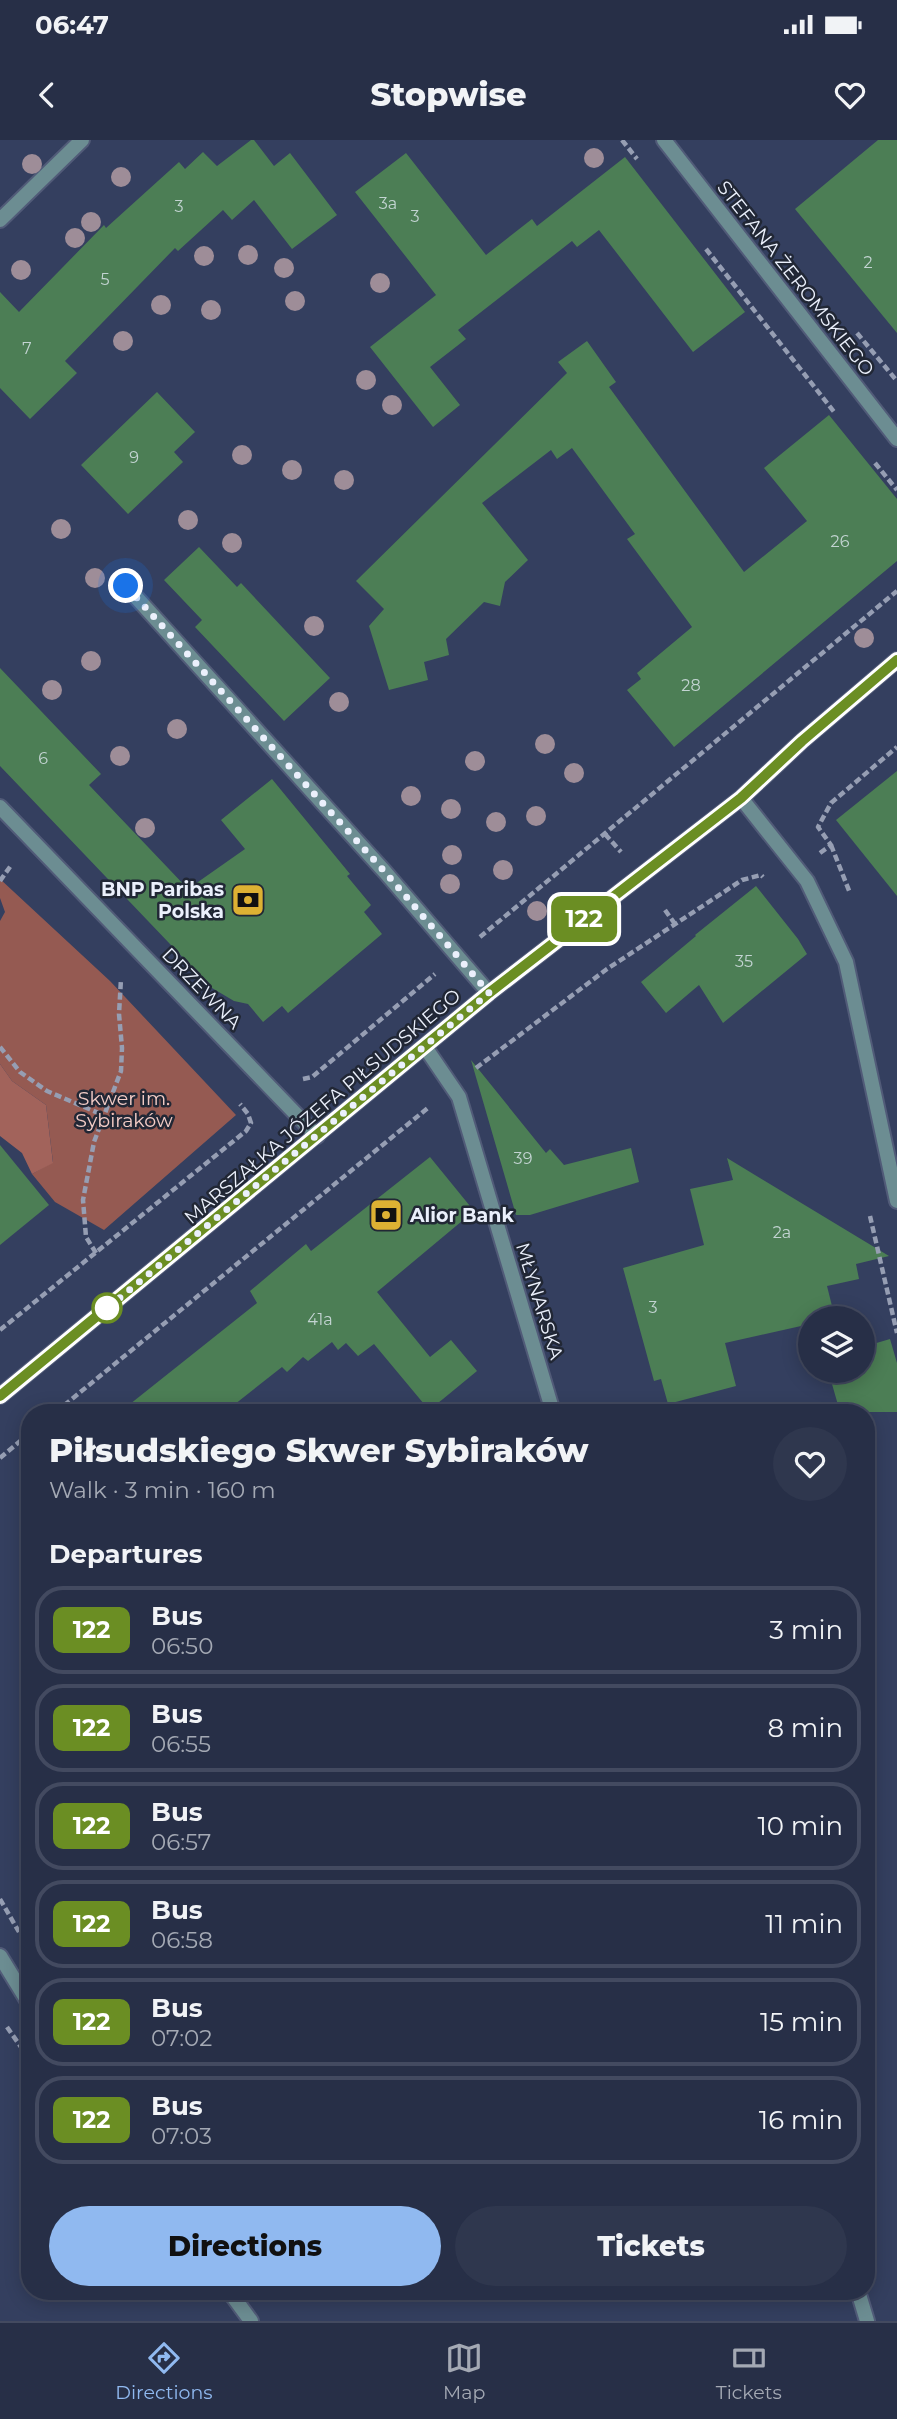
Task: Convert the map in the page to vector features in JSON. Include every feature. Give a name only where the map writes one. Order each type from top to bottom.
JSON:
[{"type":"street","points":[[0,220],[82,140]]},
{"type":"street","name":"STEFANA ŻEROMSKIEGO","points":[[664,140],[897,439]]},
{"type":"street","points":[[126,586],[489,993]]},
{"type":"street","name":"MARSZAŁKA JÓZEFA PIŁSUDSKIEGO","points":[[0,1396],[489,993],[741,798],[802,741],[897,660]]},
{"type":"street","points":[[741,798],[807,881],[846,962],[897,1201]]},
{"type":"street","name":"DRZEWNA","points":[[0,807],[317,1136]]},
{"type":"street","name":"MŁYNARSKA","points":[[425,1047],[459,1097],[551,1404]]},
{"type":"street","points":[[0,1956],[21,1990]]},
{"type":"street","points":[[236,2300],[251,2321]]},
{"type":"street","points":[[861,2300],[867,2321]]},
{"type":"path","points":[[299,1080],[312,1077],[897,591]]},
{"type":"path","points":[[812,859],[831,845],[818,827],[831,803],[897,747]]},
{"type":"path","points":[[605,834],[621,852]]},
{"type":"path","points":[[0,881],[12,864]]},
{"type":"path","points":[[66,1404],[452,1088],[607,970],[743,880],[761,874],[768,882]]},
{"type":"path","points":[[665,910],[676,924]]},
{"type":"path","points":[[96,1253],[86,1237],[83,1200],[94,1142],[121,1071],[121,979]]},
{"type":"path","points":[[0,1047],[20,1072],[47,1091],[103,1115]]},
{"type":"path","points":[[0,1330],[246,1131]]},
{"type":"path","points":[[0,1458],[21,1440]]},
{"type":"path","points":[[0,1899],[21,1935]]},
{"type":"path","points":[[1,2019],[21,2047]]},
{"type":"green space","name":"Skwer im. Sybiraków","points":[[0,879],[110,981],[236,1115],[104,1230],[55,1202],[32,1174],[53,1162],[46,1105],[12,1081],[0,1064],[0,921],[5,912],[0,898]]},
{"type":"shaded area","points":[[0,1064],[12,1081],[46,1105],[53,1163],[32,1174],[22,1153],[0,1136]]},
{"type":"building","points":[[254,140],[274,166],[290,153],[337,215],[292,249],[254,200],[232,220],[223,210],[178,251],[175,248],[65,361],[77,373],[30,419],[0,388],[0,292],[19,312],[104,225],[106,228],[179,162],[185,169],[203,152],[217,166]]},
{"type":"building","points":[[878,140],[897,140],[897,333],[795,209]]},
{"type":"building","points":[[406,153],[486,255],[532,219],[537,226],[625,157],[745,312],[693,352],[599,230],[577,247],[572,241],[458,330],[466,339],[430,367],[460,405],[433,427],[370,347],[436,295],[355,192]]},
{"type":"building","points":[[587,341],[616,382],[609,387],[744,572],[807,521],[764,468],[829,415],[897,499],[897,561],[674,747],[627,690],[641,679],[637,673],[692,627],[627,539],[635,534],[572,448],[557,459],[551,450],[482,503],[528,560],[505,582],[500,606],[484,602],[446,639],[449,655],[424,662],[428,680],[389,690],[369,626],[384,609],[356,581],[567,373],[558,362]]},
{"type":"building","points":[[157,392],[195,432],[174,452],[183,462],[128,514],[81,465]]},
{"type":"building","points":[[199,547],[237,587],[241,583],[330,678],[284,721],[195,627],[202,620],[164,580]]},
{"type":"building","name":"BNP Paribas Polska","points":[[0,668],[101,774],[89,785],[188,889],[245,849],[221,820],[272,779],[350,874],[347,876],[371,905],[364,912],[382,934],[288,1013],[282,1006],[263,1022],[248,1004],[234,1001],[212,988],[0,766]]},
{"type":"building","points":[[897,771],[897,896],[836,820]]},
{"type":"building","points":[[756,886],[807,954],[723,1023],[699,985],[666,1013],[641,982]]},
{"type":"building","points":[[471,1060],[546,1153],[550,1149],[564,1165],[631,1148],[639,1182],[530,1215],[516,1215]]},
{"type":"building","points":[[0,1145],[49,1205],[0,1245]]},
{"type":"building","points":[[430,1157],[474,1211],[377,1292],[430,1357],[451,1340],[477,1371],[437,1404],[424,1404],[374,1344],[358,1356],[346,1343],[338,1350],[332,1342],[308,1361],[303,1357],[287,1372],[282,1367],[235,1404],[130,1404],[257,1303],[250,1291],[306,1244],[311,1251]]},
{"type":"building","points":[[727,1158],[889,1256],[856,1264],[859,1279],[827,1286],[832,1306],[798,1306],[798,1327],[725,1343],[736,1386],[668,1404],[661,1379],[654,1381],[623,1268],[704,1245],[690,1189],[733,1180]]},
{"type":"building","points":[[890,1339],[897,1363],[897,1412],[875,1412],[875,1404],[838,1404],[832,1383],[875,1383],[875,1343]]},
{"type":"bus line","name":"122","points":[[0,1396],[489,993],[741,798],[802,741],[897,660]]},
{"type":"place","name":"BNP Paribas Polska","points":[[248,900]]},
{"type":"place","name":"Alior Bank","points":[[386,1215]]},
{"type":"route","points":[[107,1308],[99,1315],[489,993],[385,872],[126,586]]}]
